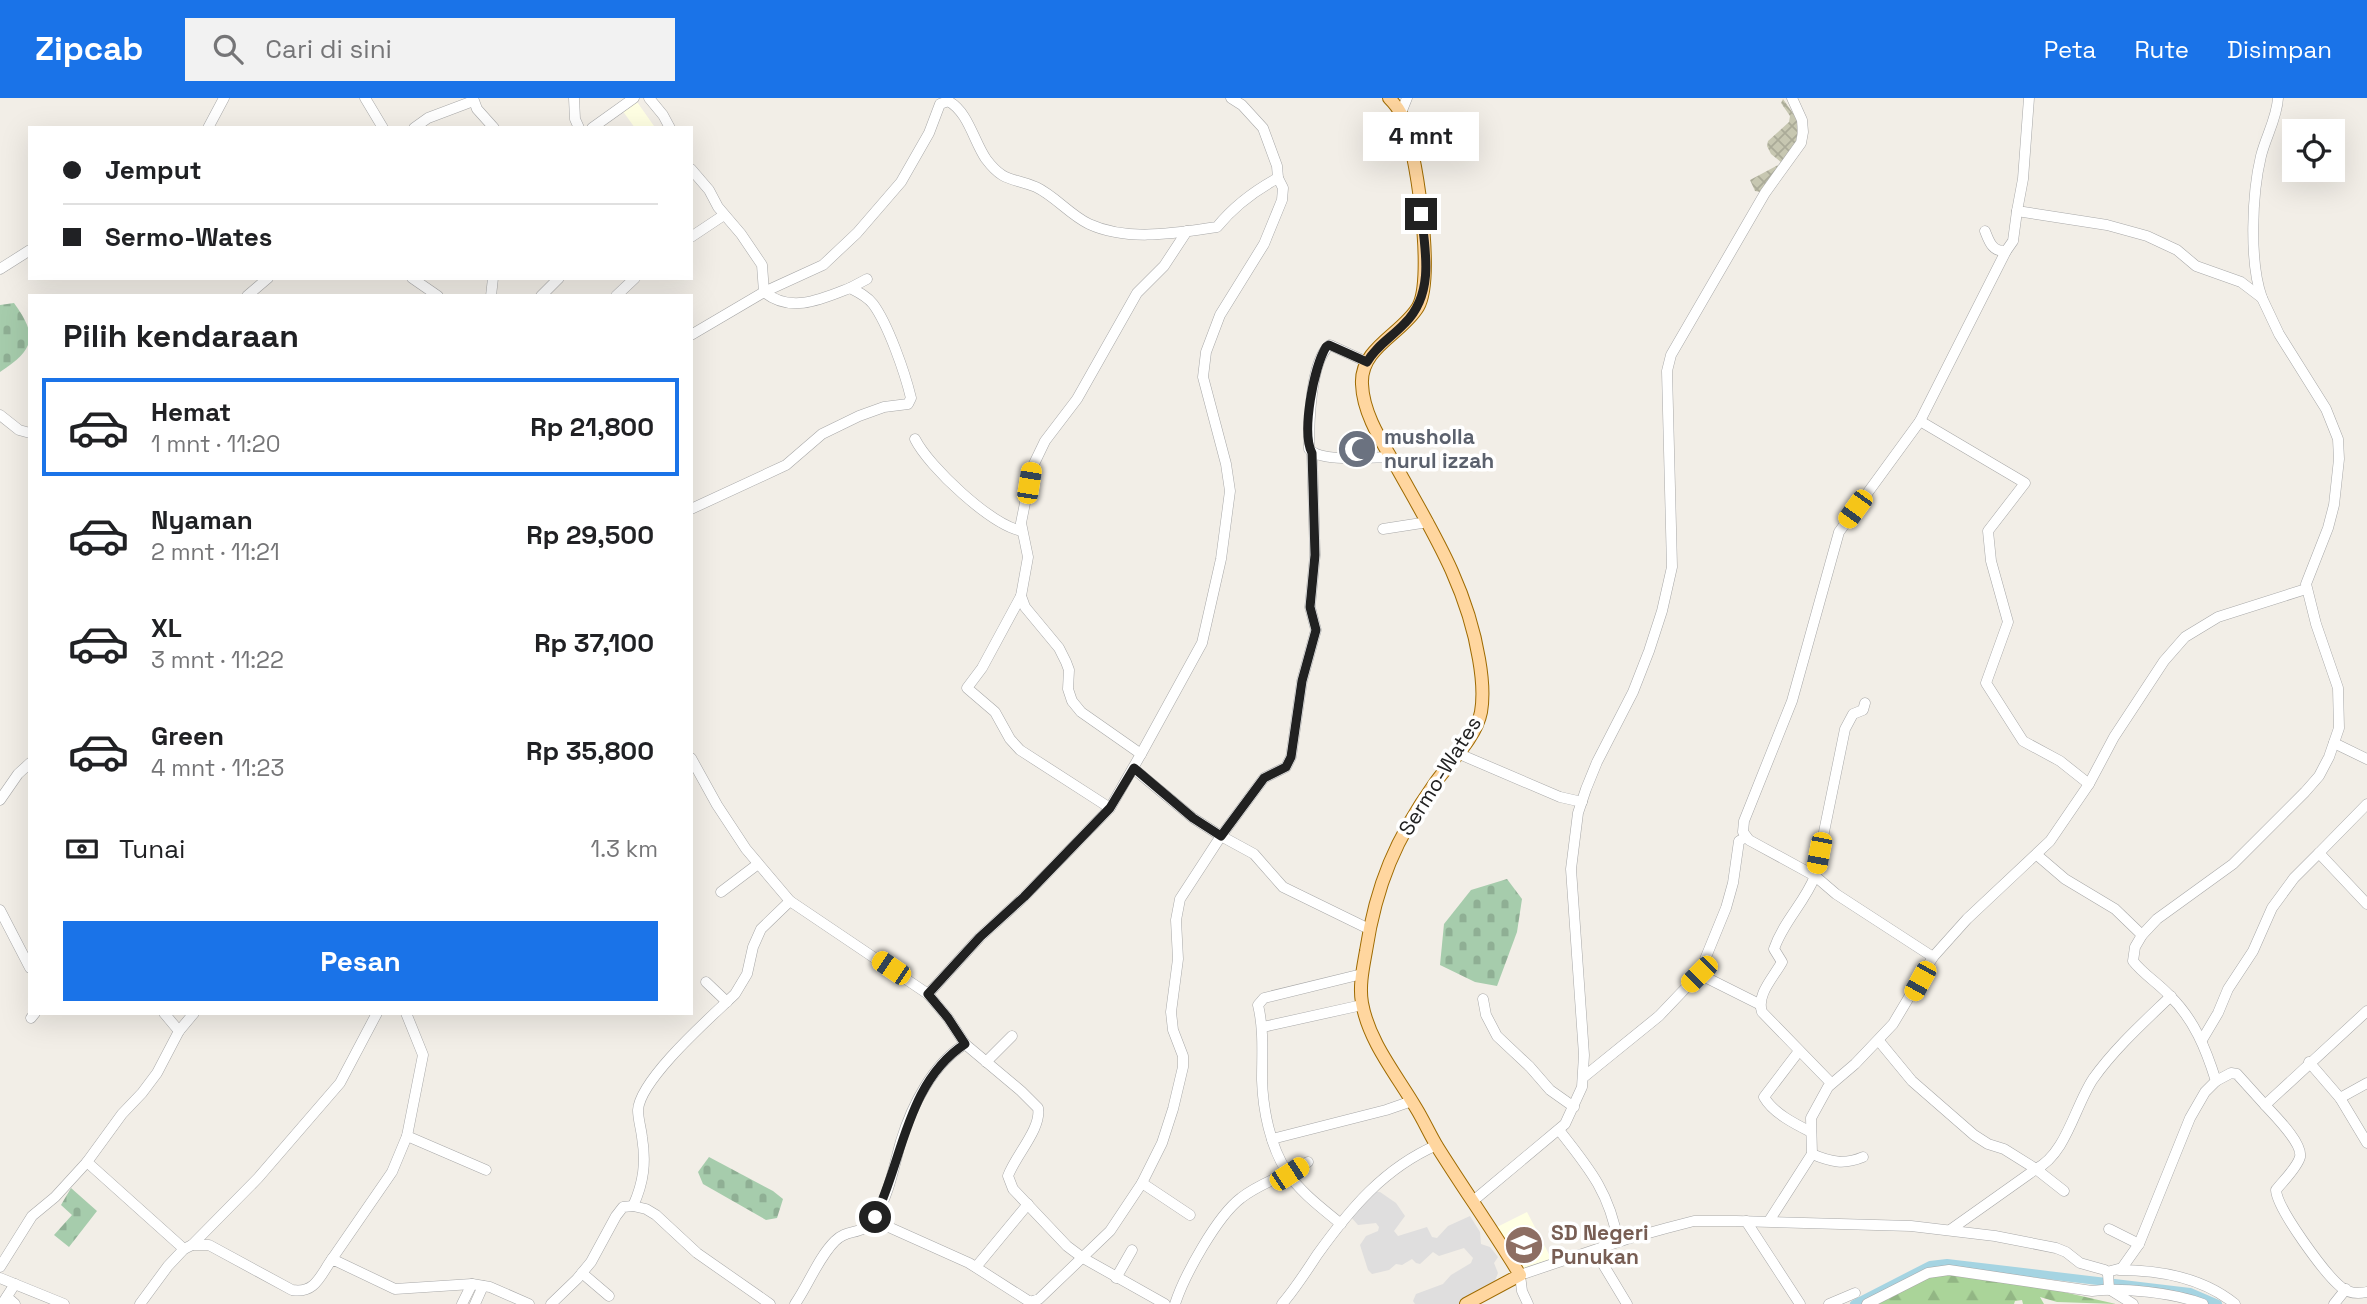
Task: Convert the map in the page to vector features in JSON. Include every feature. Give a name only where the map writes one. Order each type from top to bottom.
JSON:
[{"type":"main road","points":[[1367,362],[1383,342],[1405,324],[1424,296],[1424,239],[1418,189],[1401,113],[1389,98]]},
{"type":"main road","name":"Sermo-Wates","points":[[1367,362],[1361,380],[1364,401],[1391,457],[1438,539],[1462,592],[1475,632],[1482,676],[1481,712],[1475,727],[1420,805],[1384,873],[1369,929],[1362,974],[1363,1005],[1377,1045],[1520,1275]]},
{"type":"main road","points":[[1466,1304],[1520,1275]]},
{"type":"street","points":[[209,126],[224,98]]},
{"type":"street","points":[[365,98],[382,126]]},
{"type":"street","points":[[574,98],[578,126]]},
{"type":"street","points":[[595,126],[634,98]]},
{"type":"street","points":[[649,98],[669,126]]},
{"type":"street","points":[[928,994],[980,937],[1024,897],[1110,808],[1202,643],[1221,559],[1230,491],[1226,464],[1203,377],[1206,352],[1220,315],[1249,271],[1275,219],[1283,188],[1263,128],[1242,105],[1231,98]]},
{"type":"street","points":[[1401,113],[1407,98]]},
{"type":"street","points":[[1472,1201],[1559,1130],[1570,1117],[1584,1076],[1571,869],[1582,802],[1597,762],[1633,692],[1649,651],[1672,567],[1668,363],[1765,193],[1801,143],[1802,120],[1792,98]]},
{"type":"street","points":[[1933,957],[1836,894],[1815,876],[1749,841],[1743,832],[1744,821],[1792,701],[1839,532],[1920,421],[2013,241],[2023,179],[2029,98]]},
{"type":"street","points":[[2216,1081],[2202,1040],[2171,996],[2133,961],[2135,947],[2157,919],[2232,864],[2305,792],[2319,776],[2339,728],[2338,688],[2306,589],[2307,578],[2334,505],[2339,459],[2338,439],[2326,409],[2279,334],[2256,280],[2255,204],[2261,156],[2278,98]]},
{"type":"street","points":[[417,126],[428,118],[473,99],[492,126]]},
{"type":"street","points":[[693,334],[764,292],[824,265],[857,233],[901,183],[929,133],[940,104],[948,101],[958,108],[986,158],[1003,178],[1037,188],[1087,223],[1116,234],[1217,227],[1235,207],[1278,178]]},
{"type":"street","points":[[693,171],[762,265],[764,292]]},
{"type":"street","points":[[2017,211],[2107,225],[2147,236],[2178,250],[2196,266],[2241,282],[2262,298]]},
{"type":"street","points":[[693,236],[724,215]]},
{"type":"street","points":[[1110,808],[1020,750],[1010,739],[995,712],[967,687],[982,668],[1021,596],[1028,557],[1022,531],[1032,468],[1045,440],[1077,399],[1136,293],[1164,266],[1186,231]]},
{"type":"street","points":[[1985,231],[1990,244],[1996,250],[2006,251]]},
{"type":"street","points":[[0,270],[28,251]]},
{"type":"street","points":[[764,292],[781,302],[809,303],[867,279]]},
{"type":"street","points":[[249,294],[266,280]]},
{"type":"street","points":[[415,280],[435,294]]},
{"type":"street","points":[[543,294],[557,280]]},
{"type":"street","points":[[618,294],[633,280]]},
{"type":"street","points":[[693,508],[780,469],[822,433],[884,407],[910,404],[911,395],[887,330],[873,304],[850,288]]},
{"type":"street","points":[[873,1220],[947,1252],[1024,1299],[1035,1302],[1110,1231],[1142,1183],[1162,1143],[1182,1067],[1183,1056],[1173,1030],[1171,1012],[1178,959],[1176,920],[1180,899],[1221,836],[1264,778],[1286,767],[1291,757],[1302,681],[1316,630],[1310,607],[1315,555],[1309,424],[1315,379],[1324,350],[1329,345],[1367,362]]},
{"type":"street","points":[[0,415],[19,430],[28,432]]},
{"type":"street","points":[[1920,421],[2025,483],[1987,531],[1991,561],[2008,622],[1986,683],[2023,741],[2060,761],[2089,784]]},
{"type":"street","points":[[915,439],[922,454],[973,502],[1008,527],[1022,531]]},
{"type":"street","points":[[1312,453],[1348,458],[1391,457]]},
{"type":"street","points":[[1383,529],[1428,522]]},
{"type":"street","points":[[1769,1221],[1812,1154],[1810,1125],[1813,1111],[1831,1083],[1879,1041],[1906,1005],[1933,957],[1981,904],[2037,855],[2068,816],[2140,695],[2164,661],[2186,637],[2218,617],[2306,589]]},
{"type":"street","points":[[1021,596],[1025,607],[1059,648],[1066,662],[1069,670],[1068,689],[1072,701],[1081,712],[1142,754]]},
{"type":"street","points":[[1831,1083],[1762,1013],[1759,1004],[1782,962],[1774,949],[1777,939],[1808,895],[1815,876],[1845,729],[1853,714],[1863,710],[1865,703]]},
{"type":"street","points":[[2333,743],[2367,759]]},
{"type":"street","points":[[1457,753],[1560,797],[1582,802]]},
{"type":"street","points":[[693,762],[716,805],[758,864],[790,901],[928,994],[965,1044],[1038,1108],[1039,1119],[1008,1176],[1013,1189],[1083,1258],[1165,1304]]},
{"type":"street","points":[[0,800],[18,774],[28,765]]},
{"type":"street","points":[[1134,768],[1193,818],[1254,854],[1283,887],[1369,929]]},
{"type":"street","points":[[2202,1040],[2228,989],[2253,951],[2272,908],[2294,878],[2367,804]]},
{"type":"street","points":[[1584,1076],[1659,1016],[1699,974],[1726,908],[1740,841],[1746,837]]},
{"type":"street","points":[[2319,853],[2367,904]]},
{"type":"street","points":[[2037,855],[2073,884],[2115,909],[2142,935]]},
{"type":"street","points":[[721,892],[758,864]]},
{"type":"street","points":[[633,1206],[645,1168],[638,1114],[640,1100],[665,1062],[744,983],[753,947],[761,929],[790,901]]},
{"type":"street","points":[[0,910],[28,964]]},
{"type":"street","points":[[1341,1224],[1317,1204],[1289,1174],[1272,1139],[1264,1107],[1263,1027],[1258,1005],[1261,1000],[1362,974]]},
{"type":"street","points":[[1699,974],[1759,1004]]},
{"type":"street","points":[[706,982],[727,1002]]},
{"type":"street","points":[[1950,1230],[2050,1160],[2092,1080],[2126,1039],[2171,996]]},
{"type":"street","points":[[1483,999],[1486,1015],[1497,1037],[1531,1067],[1550,1090],[1574,1107]]},
{"type":"street","points":[[1263,1027],[1363,1005]]},
{"type":"street","points":[[2265,1105],[2367,1011]]},
{"type":"street","points":[[166,1015],[179,1031]]},
{"type":"street","points":[[0,1267],[32,1216],[55,1197],[87,1162],[157,1073],[179,1031],[192,1015]]},
{"type":"street","points":[[140,1304],[188,1247],[258,1178],[340,1083],[376,1015]]},
{"type":"street","points":[[87,1162],[188,1247],[209,1245],[269,1280],[303,1292],[309,1289],[332,1259],[393,1172],[407,1136],[423,1055],[407,1015]]},
{"type":"street","points":[[986,1062],[1012,1036]]},
{"type":"street","points":[[1879,1041],[1912,1081],[1974,1135],[1988,1144],[2004,1149],[2064,1191]]},
{"type":"street","points":[[795,1304],[832,1244],[846,1234],[865,1229],[873,1220],[883,1201],[912,1114],[943,1062],[965,1044]]},
{"type":"street","points":[[1799,1051],[1764,1097],[1791,1121],[1811,1132]]},
{"type":"street","points":[[2309,1062],[2363,1129],[2367,1143]]},
{"type":"street","points":[[1867,1304],[1927,1273],[1939,1270],[2092,1291],[2127,1264],[2138,1244],[2190,1118],[2205,1092],[2216,1081],[2231,1073],[2237,1074],[2288,1131],[2300,1152],[2299,1160],[2276,1190],[2278,1200],[2306,1245],[2340,1286],[2361,1293],[2367,1292]]},
{"type":"street","points":[[2340,1098],[2367,1083]]},
{"type":"street","points":[[1272,1139],[1412,1101]]},
{"type":"street","points":[[1559,1130],[1599,1182],[1614,1219],[1618,1242]]},
{"type":"street","points":[[407,1136],[486,1170]]},
{"type":"street","points":[[1282,1304],[1341,1224],[1382,1178],[1419,1153],[1437,1145]]},
{"type":"street","points":[[1812,1154],[1838,1163],[1849,1163],[1863,1157]]},
{"type":"street","points":[[1175,1304],[1180,1289],[1223,1215],[1240,1198],[1265,1182],[1289,1174],[1308,1162]]},
{"type":"street","points":[[1142,1183],[1190,1215]]},
{"type":"street","points":[[976,1268],[1028,1204]]},
{"type":"street","points":[[551,1304],[591,1262],[623,1207],[633,1206],[656,1215],[697,1253],[770,1304]]},
{"type":"street","points":[[1528,1304],[1522,1291],[1520,1275],[1618,1242],[1694,1221],[1769,1221],[1950,1230],[2056,1248],[2110,1278],[2203,1304]]},
{"type":"street","points":[[1746,1221],[1800,1304]]},
{"type":"street","points":[[2109,1228],[2138,1244]]},
{"type":"street","points":[[1116,1278],[1132,1250]]},
{"type":"street","points":[[1595,1251],[1627,1304]]},
{"type":"street","points":[[332,1259],[395,1289],[471,1284],[490,1287],[529,1304]]},
{"type":"street","points":[[582,1273],[609,1296]]},
{"type":"street","points":[[2110,1278],[2159,1273],[2202,1283],[2235,1304]]},
{"type":"street","points":[[0,1278],[64,1304]]},
{"type":"street","points":[[2110,1278],[2133,1304]]},
{"type":"street","points":[[8,1302],[15,1284]]},
{"type":"street","points":[[462,1304],[471,1284]]},
{"type":"street","points":[[475,1304],[483,1286]]},
{"type":"street","points":[[2334,1304],[2346,1289]]},
{"type":"street","points":[[1829,1304],[1855,1293]]},
{"type":"shaded area","points":[[635,99],[654,126],[634,126],[622,110]]},
{"type":"shaded area","points":[[1783,99],[1797,119],[1797,142],[1768,188],[1755,191],[1750,180],[1782,163],[1771,154],[1767,146],[1768,141],[1789,122],[1790,116],[1781,103]]},
{"type":"shaded area","points":[[1369,1191],[1380,1192],[1396,1203],[1405,1216],[1394,1231],[1398,1236],[1427,1227],[1432,1237],[1437,1238],[1448,1226],[1470,1216],[1480,1232],[1481,1244],[1490,1247],[1498,1257],[1494,1263],[1498,1273],[1491,1291],[1466,1304],[1415,1304],[1413,1301],[1416,1294],[1443,1284],[1451,1275],[1471,1263],[1473,1258],[1464,1248],[1439,1256],[1433,1252],[1420,1264],[1412,1259],[1402,1265],[1396,1264],[1389,1270],[1372,1274],[1368,1270],[1360,1245],[1366,1236],[1378,1231],[1379,1227],[1376,1223],[1358,1225],[1350,1216]]},
{"type":"shaded area","name":"SD Negeri Punukan","points":[[1527,1212],[1553,1262],[1523,1273],[1493,1229]]},
{"type":"green space","points":[[14,303],[22,314],[28,328],[28,344],[20,356],[0,372],[0,305]]},
{"type":"green space","points":[[1507,879],[1522,899],[1517,932],[1497,986],[1475,982],[1440,965],[1444,924],[1471,890]]},
{"type":"green space","points":[[709,1157],[783,1199],[777,1218],[766,1220],[703,1184],[698,1172]]},
{"type":"green space","points":[[71,1188],[97,1211],[69,1247],[54,1235],[72,1215],[61,1205]]},
{"type":"green space","points":[[1932,1272],[2029,1284],[2116,1304],[2057,1302],[2040,1297],[2044,1304],[2023,1304],[2022,1300],[2015,1301],[2014,1304],[1869,1304]]},
{"type":"waterway","points":[[1854,1304],[1930,1265],[1947,1263],[2190,1292],[2218,1304]]},
{"type":"place","name":"musholla nurul izzah","points":[[1357,449]]},
{"type":"place","name":"SD Negeri Punukan","points":[[1524,1245]]},
{"type":"route","points":[[875,1217],[883,1201],[905,1128],[912,1114],[931,1078],[943,1062],[965,1044],[928,994],[980,937],[1024,897],[1110,808],[1134,768],[1193,818],[1221,836],[1264,778],[1286,767],[1291,757],[1298,721],[1302,681],[1316,630],[1310,607],[1315,555],[1309,424],[1315,379],[1326,347],[1329,345],[1367,362],[1417,309],[1424,296],[1425,279],[1421,214]]}]
